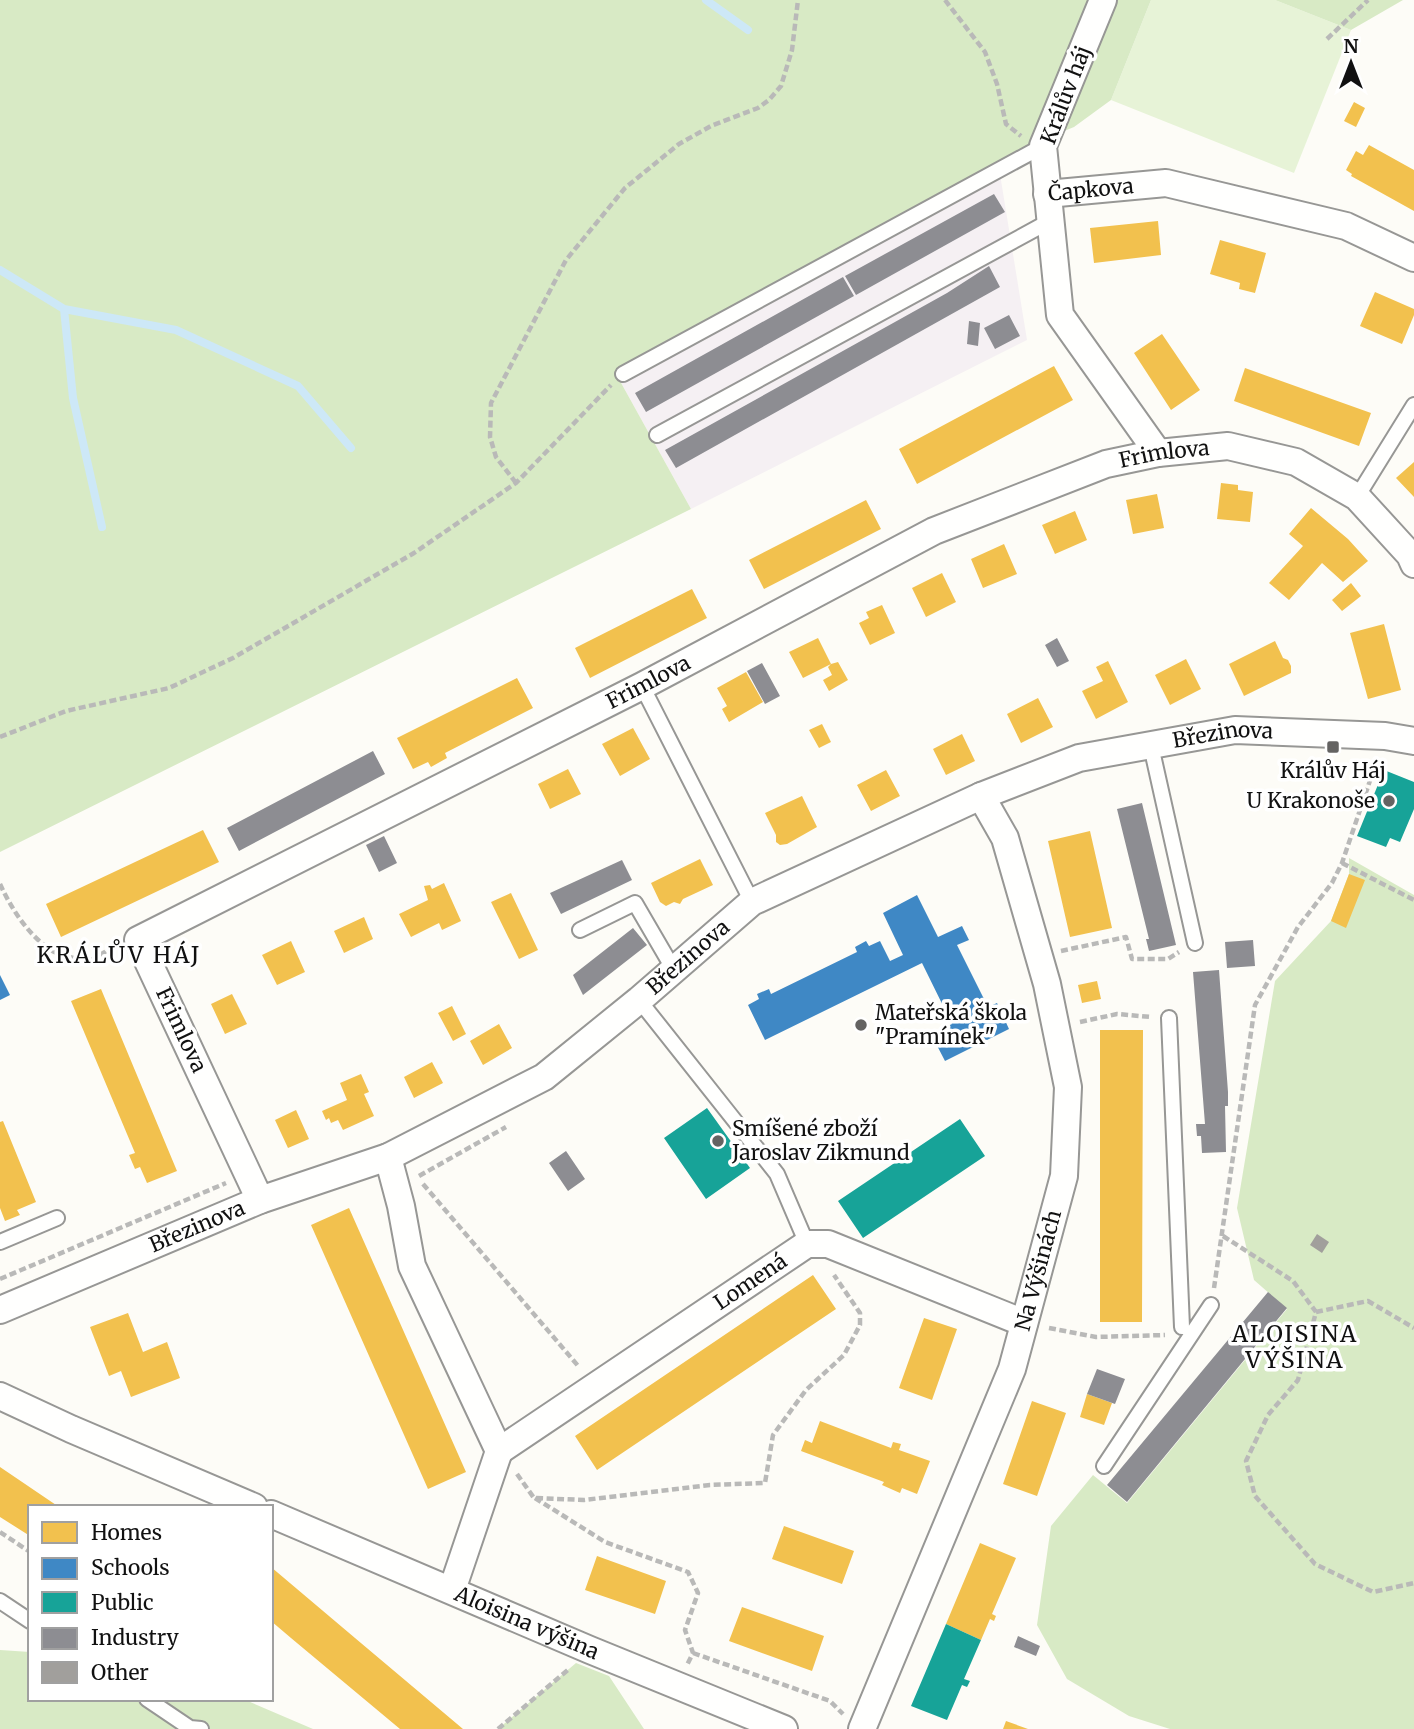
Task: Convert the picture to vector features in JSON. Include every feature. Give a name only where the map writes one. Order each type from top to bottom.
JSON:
[{"type":"street","name":"Králův háj","points":[[1047,194],[1043,146],[1102,0]]},
{"type":"street","name":"Čapkova","points":[[1158,453],[1060,315],[1047,194],[1166,183],[1346,226],[1414,258]]},
{"type":"street","name":"Frimlova","points":[[260,1200],[138,940],[642,686],[934,531],[1106,464],[1158,453],[1228,446],[1296,462],[1357,497],[1410,555],[1414,564]]},
{"type":"street","name":"Březinova","points":[[0,1310],[260,1200],[388,1157],[544,1077],[639,1000],[752,902],[981,796],[1079,758],[1235,730],[1385,736],[1414,741]]},
{"type":"street","name":"Na Výšinách","points":[[855,1724],[1012,1369],[1064,1176],[1068,1087],[1055,1027],[1039,956],[1005,838],[981,796]]},
{"type":"street","points":[[388,1157],[401,1206],[412,1266],[499,1451],[452,1590]]},
{"type":"street","name":"Lomená","points":[[499,1451],[807,1244],[828,1244],[1024,1323]]},
{"type":"street","points":[[0,1396],[249,1505]]},
{"type":"street","name":"Aloisina výšina","points":[[273,1515],[590,1650],[784,1729]]},
{"type":"lane","points":[[622,374],[1043,146]]},
{"type":"lane","points":[[657,435],[1050,221]]},
{"type":"lane","points":[[1357,497],[1414,405]]},
{"type":"lane","points":[[642,686],[752,902]]},
{"type":"lane","points":[[1151,746],[1195,943]]},
{"type":"lane","points":[[580,930],[635,903],[674,970]]},
{"type":"lane","points":[[639,1000],[777,1174],[807,1244]]},
{"type":"lane","points":[[1169,1018],[1182,1326]]},
{"type":"lane","points":[[0,1242],[57,1218]]},
{"type":"lane","points":[[1104,1466],[1211,1305]]},
{"type":"lane","points":[[0,1601],[28,1620]]},
{"type":"lane","points":[[150,1701],[190,1728],[201,1729]]},
{"type":"path","points":[[516,483],[496,457],[490,437],[491,403],[566,260],[625,188],[679,144],[711,126],[758,108],[769,100],[781,86],[792,50],[798,0]]},
{"type":"path","points":[[945,0],[985,52],[997,84],[1006,124],[1022,137],[1043,146]]},
{"type":"path","points":[[1327,39],[1368,0]]},
{"type":"path","points":[[0,737],[66,711],[169,688],[233,659],[414,553],[516,483],[622,374]]},
{"type":"path","points":[[1211,1305],[1255,1004],[1298,927],[1332,883],[1342,863],[1385,736]]},
{"type":"path","points":[[1342,863],[1414,901]]},
{"type":"path","points":[[0,884],[10,905],[29,929],[51,950],[89,961],[118,940],[138,940]]},
{"type":"path","points":[[1039,956],[1126,937],[1132,959],[1168,959],[1195,943]]},
{"type":"path","points":[[1055,1027],[1117,1014],[1169,1018]]},
{"type":"path","points":[[0,1279],[249,1173]]},
{"type":"path","points":[[417,1177],[596,1386]]},
{"type":"path","points":[[1223,1236],[1293,1281],[1315,1312],[1298,1380],[1268,1415],[1246,1461],[1255,1496],[1315,1564],[1373,1591],[1414,1583]]},
{"type":"path","points":[[534,1498],[584,1500],[710,1485],[765,1483],[773,1435],[806,1390],[844,1355],[860,1325],[860,1313],[836,1277],[807,1244]]},
{"type":"path","points":[[1315,1312],[1368,1301],[1414,1328]]},
{"type":"path","points":[[1024,1323],[1096,1337],[1171,1335],[1182,1326]]},
{"type":"path","points":[[499,1451],[534,1498],[605,1542],[688,1572],[698,1593],[685,1630],[693,1653],[830,1700],[855,1724]]},
{"type":"path","points":[[0,1532],[28,1551]]},
{"type":"path","points":[[498,1729],[590,1650]]},
{"type":"shaded area","points":[[998,162],[1027,340],[691,509],[615,372]]},
{"type":"green space","points":[[0,0],[1151,0],[1111,100],[1074,127],[1025,147],[615,372],[691,509],[0,852]]},
{"type":"green space","points":[[1151,0],[1275,0],[1351,30],[1294,173],[1111,100]]},
{"type":"green space","points":[[1275,0],[1403,0],[1351,30]]},
{"type":"green space","points":[[1349,858],[1414,895],[1414,1729],[1170,1729],[1129,1716],[1067,1679],[1037,1625],[1051,1526],[1093,1475],[1127,1503],[1287,1309],[1254,1280],[1237,1208],[1275,981],[1331,921],[1349,874]]},
{"type":"green space","points":[[0,1650],[28,1652],[28,1701],[248,1701],[313,1729],[0,1729]]},
{"type":"green space","points":[[576,1663],[609,1676],[644,1729],[498,1729]]},
{"type":"building: Homes","points":[[1354,102],[1365,108],[1356,127],[1344,121]]},
{"type":"building: Homes","points":[[1369,145],[1414,170],[1414,211],[1351,176],[1346,170],[1356,151],[1363,155]]},
{"type":"building: Homes","points":[[1158,221],[1161,255],[1094,263],[1090,228]]},
{"type":"building: Homes","points":[[1220,240],[1266,253],[1255,293],[1239,289],[1240,283],[1210,274]]},
{"type":"building: Homes","points":[[1375,292],[1414,309],[1402,344],[1360,326]]},
{"type":"building: Homes","points":[[1162,334],[1200,390],[1171,410],[1134,353]]},
{"type":"building: Homes","points":[[1054,366],[1073,400],[917,484],[899,449]]},
{"type":"building: Homes","points":[[1245,368],[1371,413],[1359,446],[1234,401]]},
{"type":"building: Homes","points":[[1414,462],[1414,497],[1396,478]]},
{"type":"building: Homes","points":[[1221,483],[1238,485],[1238,490],[1253,492],[1250,522],[1217,519]]},
{"type":"building: Homes","points":[[1157,494],[1164,528],[1133,534],[1126,500]]},
{"type":"building: Homes","points":[[866,500],[881,529],[764,589],[749,560]]},
{"type":"building: Homes","points":[[1311,508],[1348,539],[1368,561],[1343,582],[1322,563],[1289,600],[1269,583],[1303,546],[1289,534]]},
{"type":"building: Homes","points":[[1075,511],[1087,540],[1055,554],[1042,525]]},
{"type":"building: Homes","points":[[1004,544],[1017,574],[983,588],[971,559]]},
{"type":"building: Homes","points":[[942,573],[956,602],[926,617],[912,588]]},
{"type":"building: Homes","points":[[1351,583],[1361,596],[1342,611],[1332,600]]},
{"type":"building: Homes","points":[[692,589],[707,618],[590,678],[575,648]]},
{"type":"building: Homes","points":[[882,605],[895,633],[870,645],[859,623],[869,618],[866,612]]},
{"type":"building: Homes","points":[[1384,624],[1401,690],[1368,699],[1350,633]]},
{"type":"building: Homes","points":[[818,638],[831,664],[803,678],[789,652]]},
{"type":"building: Homes","points":[[1275,641],[1283,658],[1288,660],[1291,666],[1291,673],[1244,696],[1229,664]]},
{"type":"building: Homes","points":[[1186,659],[1201,689],[1170,705],[1155,675]]},
{"type":"building: Homes","points":[[1108,661],[1128,702],[1096,719],[1082,691],[1103,681],[1096,667]]},
{"type":"building: Homes","points":[[838,662],[848,680],[829,691],[823,680],[832,675],[828,667]]},
{"type":"building: Homes","points":[[746,672],[763,702],[729,722],[722,709],[727,706],[717,688]]},
{"type":"building: Homes","points":[[517,678],[533,708],[445,753],[447,758],[431,767],[428,762],[413,769],[397,738]]},
{"type":"building: Homes","points":[[1038,698],[1053,727],[1021,743],[1007,714]]},
{"type":"building: Homes","points":[[822,724],[831,742],[819,748],[809,730]]},
{"type":"building: Homes","points":[[633,728],[650,759],[620,776],[602,744]]},
{"type":"building: Homes","points":[[962,734],[975,761],[946,775],[933,749]]},
{"type":"building: Homes","points":[[568,769],[581,794],[550,809],[538,784]]},
{"type":"building: Homes","points":[[886,770],[900,796],[871,811],[857,785]]},
{"type":"building: Homes","points":[[802,796],[817,827],[787,844],[780,845],[776,842],[776,835],[765,813]]},
{"type":"building: Homes","points":[[203,830],[219,862],[61,937],[46,904]]},
{"type":"building: Homes","points":[[1090,831],[1112,928],[1070,937],[1048,841]]},
{"type":"building: Homes","points":[[700,859],[713,885],[683,899],[680,904],[674,902],[666,906],[660,902],[651,883]]},
{"type":"building: Homes","points":[[1349,874],[1365,880],[1346,928],[1331,921]]},
{"type":"building: Homes","points":[[444,883],[461,921],[442,930],[439,923],[411,937],[399,914],[428,900],[424,886],[430,885],[432,889]]},
{"type":"building: Homes","points":[[511,893],[538,950],[519,959],[491,902]]},
{"type":"building: Homes","points":[[364,917],[373,939],[344,953],[334,931]]},
{"type":"building: Homes","points":[[291,941],[305,972],[277,985],[262,955]]},
{"type":"building: Homes","points":[[1097,981],[1101,999],[1082,1003],[1078,985]]},
{"type":"building: Homes","points":[[101,989],[177,1171],[147,1183],[140,1167],[135,1169],[129,1155],[135,1153],[71,1001]]},
{"type":"building: Homes","points":[[232,994],[247,1024],[225,1034],[211,1004]]},
{"type":"building: Homes","points":[[452,1006],[466,1034],[453,1041],[438,1013]]},
{"type":"building: Homes","points":[[499,1024],[512,1048],[483,1065],[470,1041]]},
{"type":"building: Homes","points":[[1100,1030],[1143,1030],[1142,1322],[1100,1322]]},
{"type":"building: Homes","points":[[432,1062],[443,1083],[414,1098],[404,1077]]},
{"type":"building: Homes","points":[[361,1074],[369,1092],[364,1094],[374,1116],[343,1130],[338,1120],[331,1123],[329,1118],[326,1120],[322,1111],[347,1100],[340,1083]]},
{"type":"building: Homes","points":[[296,1110],[309,1139],[288,1148],[275,1120]]},
{"type":"building: Homes","points":[[3,1121],[36,1202],[17,1210],[20,1215],[5,1221],[0,1208],[0,1122]]},
{"type":"building: Homes","points":[[349,1208],[466,1472],[428,1489],[311,1225]]},
{"type":"building: Homes","points":[[813,1275],[836,1309],[597,1470],[575,1436]]},
{"type":"building: Homes","points":[[128,1313],[143,1352],[167,1342],[180,1378],[131,1397],[121,1371],[109,1376],[90,1327]]},
{"type":"building: Homes","points":[[924,1318],[957,1329],[932,1400],[899,1388]]},
{"type":"building: Homes","points":[[1087,1394],[1112,1403],[1104,1425],[1080,1417]]},
{"type":"building: Homes","points":[[1032,1401],[1066,1413],[1037,1496],[1003,1484]]},
{"type":"building: Homes","points":[[820,1421],[891,1448],[893,1442],[901,1444],[899,1450],[930,1461],[917,1494],[902,1488],[900,1493],[882,1485],[884,1482],[801,1451],[805,1440],[812,1443]]},
{"type":"building: Homes","points":[[0,1467],[56,1505],[28,1505],[28,1535],[0,1517]]},
{"type":"building: Homes","points":[[784,1526],[854,1551],[842,1584],[772,1559]]},
{"type":"building: Homes","points":[[980,1543],[1016,1558],[992,1614],[996,1616],[994,1621],[990,1619],[981,1640],[946,1624]]},
{"type":"building: Homes","points":[[597,1556],[666,1581],[655,1614],[585,1590]]},
{"type":"building: Homes","points":[[273,1569],[463,1729],[400,1729],[273,1623]]},
{"type":"building: Homes","points":[[742,1607],[824,1636],[812,1671],[729,1641]]},
{"type":"building: Homes","points":[[1006,1721],[1028,1729],[1003,1729]]},
{"type":"building: Schools","points":[[917,895],[938,937],[962,926],[969,940],[957,945],[988,1007],[997,1003],[1009,1029],[945,1061],[931,1034],[952,1024],[922,963],[765,1040],[748,1005],[759,999],[757,994],[769,989],[771,994],[857,952],[855,947],[866,941],[869,946],[880,941],[890,961],[903,955],[883,913]]},
{"type":"building: Schools","points":[[0,975],[10,995],[0,1000]]},
{"type":"building: Public","points":[[1384,770],[1414,782],[1414,809],[1400,842],[1390,838],[1386,847],[1357,836]]},
{"type":"building: Public","points":[[707,1108],[750,1168],[706,1199],[664,1138]]},
{"type":"building: Public","points":[[960,1119],[985,1156],[863,1238],[838,1201]]},
{"type":"building: Public","points":[[946,1624],[981,1640],[964,1679],[970,1681],[967,1687],[962,1685],[947,1720],[911,1706]]},
{"type":"building: Industry","points":[[994,194],[1005,212],[856,295],[845,276]]},
{"type":"building: Industry","points":[[989,266],[1000,287],[676,468],[665,450],[947,293]]},
{"type":"building: Industry","points":[[843,277],[854,296],[646,412],[635,393]]},
{"type":"building: Industry","points":[[1009,315],[1020,336],[995,349],[984,328]]},
{"type":"building: Industry","points":[[969,321],[980,323],[978,346],[967,344]]},
{"type":"building: Industry","points":[[1057,638],[1069,661],[1057,667],[1045,645]]},
{"type":"building: Industry","points":[[762,663],[780,696],[765,704],[747,671]]},
{"type":"building: Industry","points":[[373,751],[385,774],[239,851],[227,828]]},
{"type":"building: Industry","points":[[1142,803],[1176,945],[1149,951],[1146,939],[1149,939],[1117,809]]},
{"type":"building: Industry","points":[[384,836],[397,863],[379,872],[366,845]]},
{"type":"building: Industry","points":[[622,860],[632,880],[561,914],[550,893]]},
{"type":"building: Industry","points":[[633,928],[647,945],[583,995],[573,975]]},
{"type":"building: Industry","points":[[1253,940],[1255,966],[1227,968],[1225,942]]},
{"type":"building: Industry","points":[[1219,970],[1228,1092],[1228,1106],[1225,1106],[1226,1152],[1202,1153],[1201,1136],[1197,1136],[1196,1124],[1205,1124],[1193,972]]},
{"type":"building: Industry","points":[[566,1151],[585,1179],[568,1191],[549,1163]]},
{"type":"building: Industry","points":[[1268,1292],[1287,1308],[1127,1502],[1107,1485]]},
{"type":"building: Industry","points":[[1097,1369],[1125,1379],[1115,1404],[1087,1394]]},
{"type":"building: Industry","points":[[1018,1636],[1040,1646],[1036,1656],[1014,1647]]},
{"type":"building: Other","points":[[1317,1234],[1329,1242],[1322,1253],[1310,1245]]},
{"type":"waterway","points":[[706,0],[748,30]]},
{"type":"waterway","points":[[0,270],[64,309],[73,398],[102,527]]},
{"type":"waterway","points":[[64,309],[176,330],[298,386],[351,448]]},
{"type":"place","name":"Králův Háj","points":[[1333,747]]},
{"type":"place","name":"U Krakonoše","points":[[1389,801]]},
{"type":"place","name":"Mateřská škola \"Pramínek\"","points":[[861,1025]]},
{"type":"place","name":"Smíšené zboží Jaroslav Zikmund","points":[[718,1141]]},
{"type":"district","name":"KRÁLŮV HÁJ","points":[[119,955]]},
{"type":"district","name":"ALOISINA VÝŠINA","points":[[1295,1347]]}]
